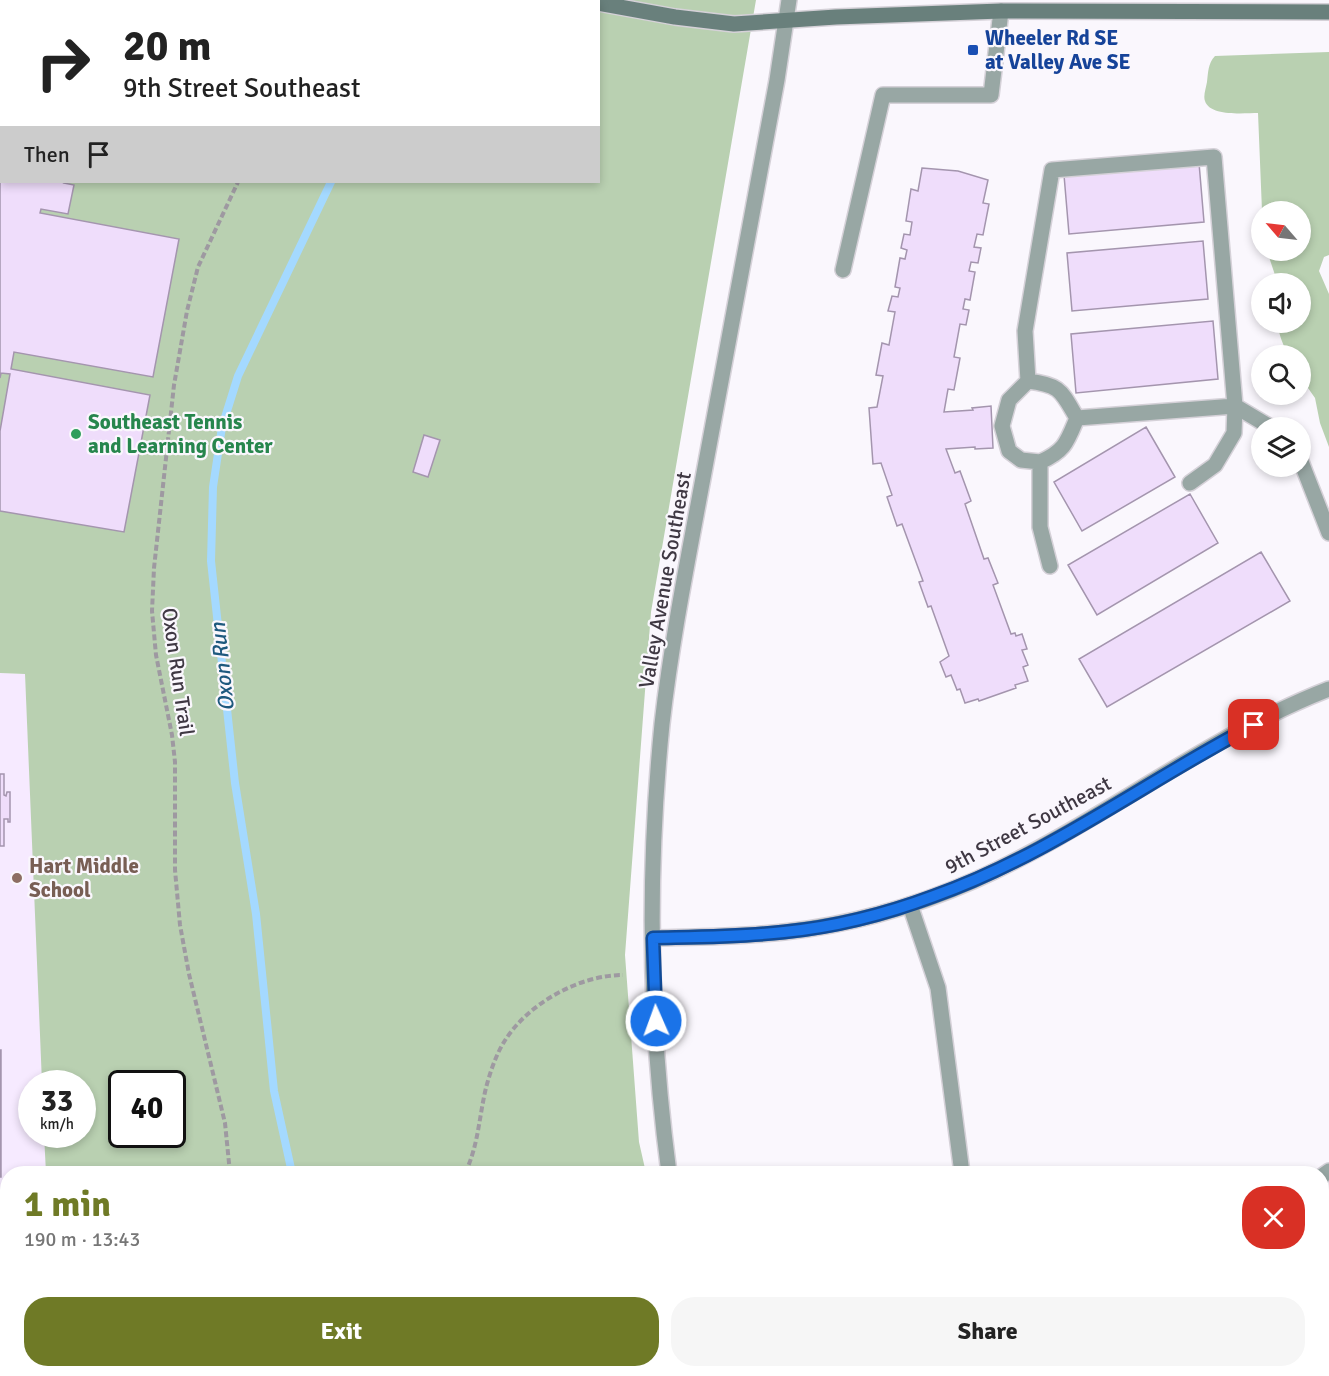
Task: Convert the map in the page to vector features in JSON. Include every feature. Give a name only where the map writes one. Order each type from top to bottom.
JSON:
[{"type":"main road","points":[[600,3],[675,18],[723,23],[1124,7],[1329,12]]},
{"type":"street","name":"Valley Avenue Southeast","points":[[668,1166],[657,1056],[652,886],[663,724],[671,660],[775,91],[789,0]]},
{"type":"street","points":[[843,270],[883,95],[991,95],[1001,12]]},
{"type":"street","points":[[1077,418],[1058,455],[1040,462],[1021,460],[1010,451],[1002,426],[1009,400],[1028,381],[1025,331],[1052,170],[1214,157],[1235,406],[1234,433],[1215,465],[1190,483]]},
{"type":"street","points":[[1028,381],[1048,384],[1062,392],[1077,418]]},
{"type":"street","points":[[1077,418],[1235,406],[1254,417]]},
{"type":"street","points":[[1040,462],[1040,527],[1050,566]]},
{"type":"street","points":[[1307,477],[1329,533]]},
{"type":"street","name":"9th Street Southeast","points":[[653,938],[786,932],[869,916],[910,905],[974,880],[1027,854],[1223,741],[1329,689]]},
{"type":"street","points":[[910,905],[938,988],[961,1166]]},
{"type":"path","name":"Oxon Run Trail","points":[[229,1166],[225,1123],[189,974],[180,925],[175,870],[175,762],[156,655],[152,611],[154,568],[172,407],[187,311],[201,260],[238,183]]},
{"type":"path","points":[[467,1166],[476,1142],[487,1082],[505,1040],[540,1004],[551,996],[597,978],[623,975]]},
{"type":"shaded area","name":"Hart Middle School","points":[[0,673],[25,674],[43,1070],[18,1070],[18,1148],[47,1148],[48,1166],[0,1166]]},
{"type":"green space","points":[[600,0],[756,0],[651,612],[625,955],[639,1142],[644,1166],[46,1166],[45,1148],[96,1148],[96,1070],[41,1070],[25,674],[0,673],[0,183],[600,183]]},
{"type":"green space","points":[[1329,52],[1329,255],[1324,257],[1319,271],[1329,294],[1329,447],[1320,423],[1315,398],[1311,392],[1311,345],[1284,345],[1279,333],[1311,333],[1311,273],[1274,273],[1270,261],[1311,261],[1311,201],[1262,201],[1258,113],[1221,112],[1208,106],[1204,97],[1209,68],[1215,56]]},
{"type":"building","points":[[1199,163],[1204,222],[1069,234],[1064,175]]},
{"type":"building","points":[[922,168],[958,171],[988,180],[983,203],[989,204],[983,235],[977,234],[974,247],[981,248],[978,263],[971,262],[969,271],[975,272],[970,300],[965,299],[963,309],[969,310],[966,325],[960,324],[954,357],[960,358],[954,390],[948,389],[944,412],[991,406],[993,448],[946,449],[955,473],[960,471],[971,501],[965,504],[984,559],[988,558],[998,583],[993,585],[1011,634],[1015,633],[1016,636],[1022,634],[1027,649],[1022,650],[1028,665],[1023,667],[1028,681],[1015,685],[1016,688],[979,701],[978,699],[965,703],[960,689],[957,690],[951,675],[946,677],[940,662],[949,656],[931,606],[928,607],[919,582],[923,581],[902,524],[897,526],[887,497],[892,495],[881,463],[873,464],[869,408],[877,407],[883,376],[876,375],[882,343],[889,345],[895,312],[888,311],[892,296],[898,297],[900,288],[895,287],[900,258],[905,259],[907,250],[901,248],[904,234],[910,235],[912,222],[906,221],[911,189],[918,191]]},
{"type":"building","name":"Southeast Tennis and Learning Center","points":[[0,183],[74,185],[68,214],[41,209],[40,213],[179,239],[153,377],[14,352],[11,369],[150,395],[124,532],[0,511],[0,431],[10,374],[1,373],[0,378]]},
{"type":"building","points":[[1203,241],[1208,299],[1072,311],[1067,253]]},
{"type":"building","points":[[1213,321],[1218,379],[1076,393],[1071,334]]},
{"type":"building","points":[[1146,427],[1175,477],[1082,531],[1054,482]]},
{"type":"building","points":[[424,435],[440,440],[428,477],[413,472]]},
{"type":"building","points":[[1190,494],[1218,543],[1097,615],[1068,565]]},
{"type":"building","points":[[1261,552],[1290,601],[1107,707],[1079,659]]},
{"type":"building","points":[[0,774],[4,774],[4,795],[10,792],[10,822],[4,819],[4,846],[0,846]]},
{"type":"building","points":[[0,1050],[1,1050],[1,1166]]},
{"type":"waterway","name":"Oxon Run","points":[[290,1166],[274,1091],[256,914],[235,783],[211,561],[213,487],[222,427],[238,376],[331,183]]},
{"type":"place","name":"Wheeler Rd SE at Valley Ave SE","points":[[973,50]]},
{"type":"place","name":"Southeast Tennis and Learning Center","points":[[76,434]]},
{"type":"place","name":"Hart Middle School","points":[[17,878]]},
{"type":"route","points":[[656,1021],[653,938],[756,935],[816,928],[880,914],[936,896],[1027,854],[1254,725]]}]
